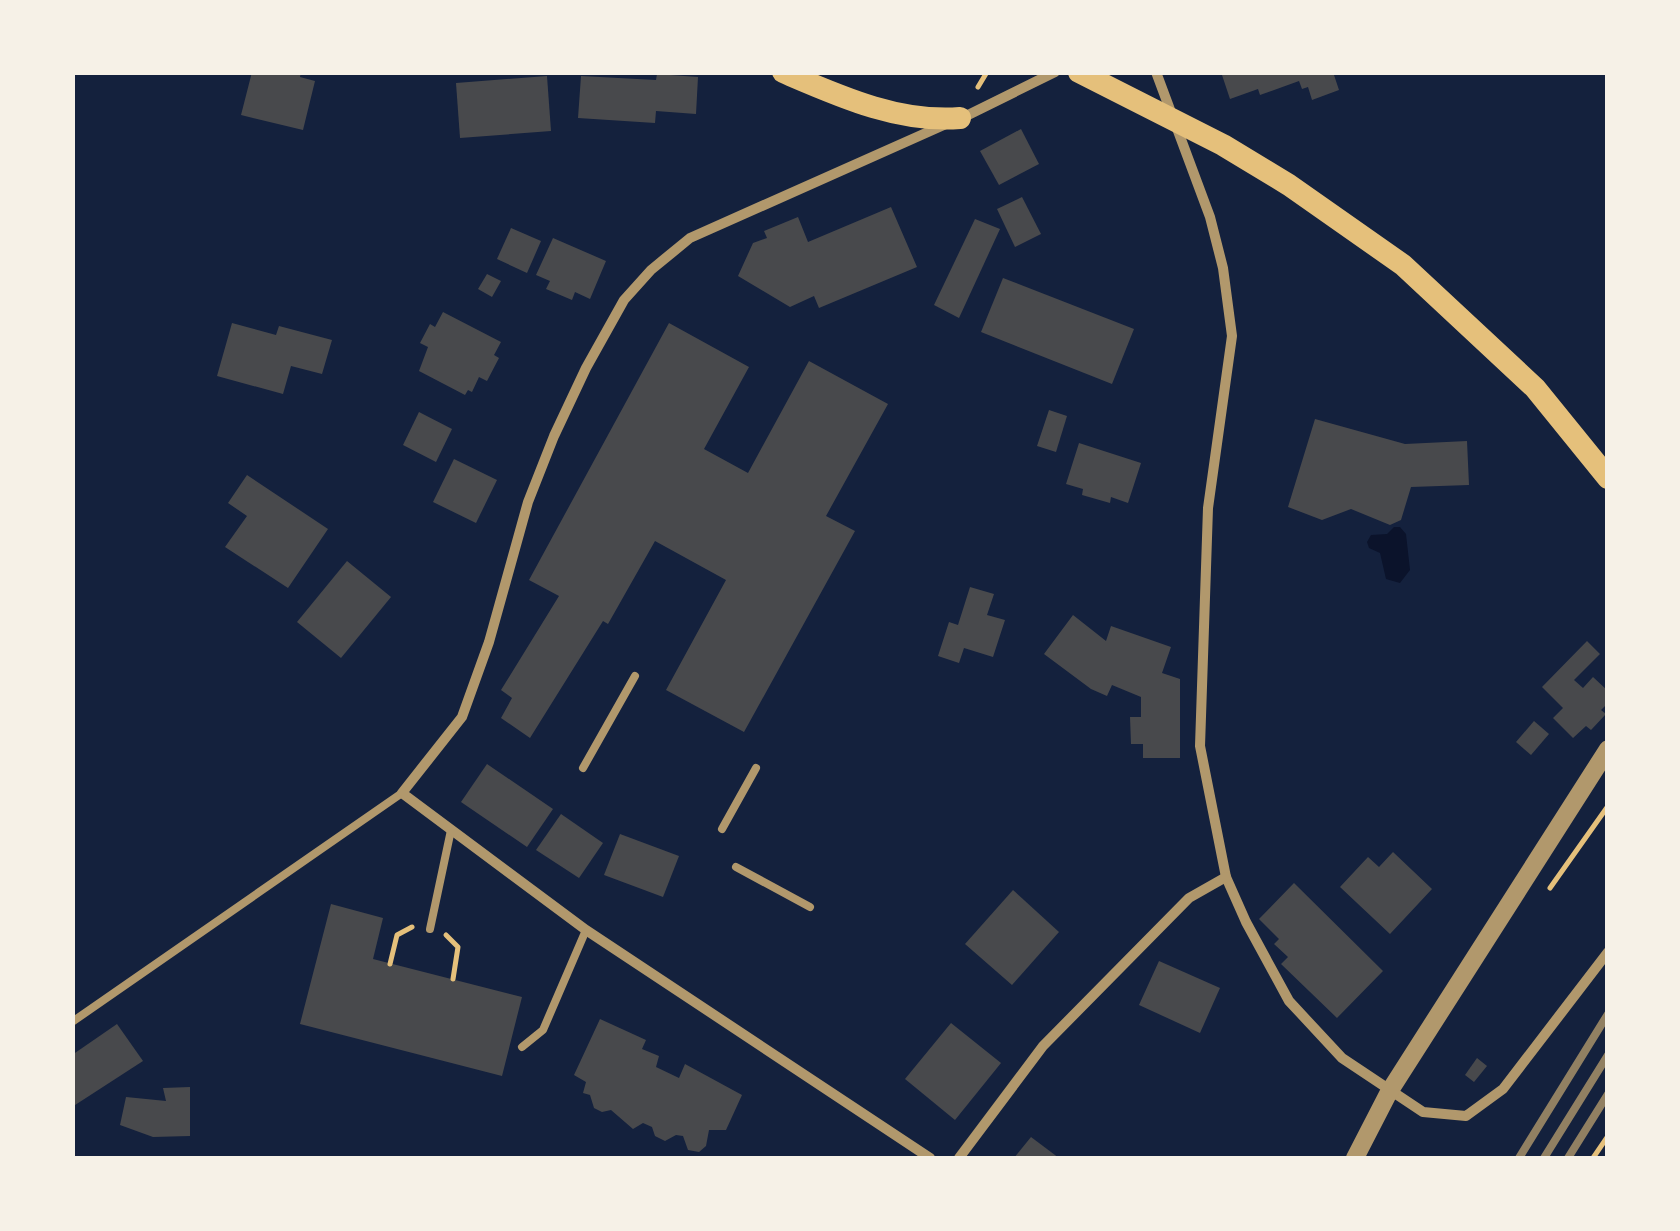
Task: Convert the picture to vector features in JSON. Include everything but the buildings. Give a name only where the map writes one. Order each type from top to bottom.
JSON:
[{"type":"main road","points":[[783,72],[840,97],[887,111],[932,120],[960,118]]},
{"type":"main road","points":[[1078,72],[1223,145],[1403,265],[1536,388],[1608,478]]},
{"type":"street","points":[[930,1158],[586,930],[402,793],[462,717],[489,642],[528,502],[554,436],[624,300],[651,270],[690,238],[1056,72]]},
{"type":"street","points":[[1156,72],[1210,216],[1223,268],[1232,336],[1208,508],[1200,746],[1226,876],[1246,922],[1289,1000],[1342,1058],[1423,1112],[1466,1116],[1504,1088],[1608,952]]},
{"type":"street","points":[[1355,1158],[1389,1092],[1608,749]]},
{"type":"street","points":[[959,1158],[1042,1046],[1189,898],[1226,876]]},
{"type":"lane","points":[[583,768],[635,676]]},
{"type":"lane","points":[[722,829],[756,768]]},
{"type":"lane","points":[[72,1022],[402,793]]},
{"type":"lane","points":[[430,929],[451,830]]},
{"type":"lane","points":[[736,867],[810,907]]},
{"type":"lane","points":[[522,1047],[543,1030],[586,930]]},
{"type":"path","points":[[972,96],[987,72]]},
{"type":"path","points":[[1594,1158],[1608,1136]]},
{"type":"water","points":[[1400,527],[1406,534],[1410,570],[1400,583],[1386,579],[1380,553],[1369,548],[1367,542],[1371,535],[1387,534]]},
{"type":"railway","points":[[1519,1158],[1608,1014]]},
{"type":"railway","points":[[1544,1158],[1608,1055]]},
{"type":"railway","points":[[1568,1158],[1608,1094]]}]
